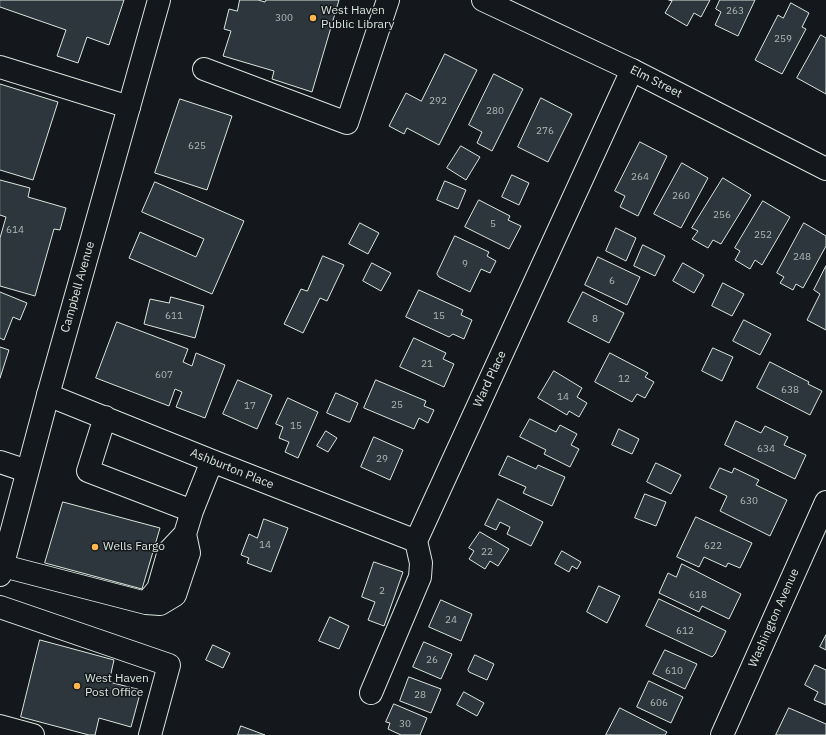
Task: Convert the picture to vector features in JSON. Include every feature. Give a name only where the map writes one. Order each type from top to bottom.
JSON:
[{"type":"street","name":"Campbell Avenue","points":[[2,570],[27,470],[159,0]]},
{"type":"street","points":[[204,69],[347,123],[388,0]]},
{"type":"street","name":"Elm Street","points":[[483,0],[632,70],[826,169]]},
{"type":"street","points":[[0,67],[129,106]]},
{"type":"street","name":"Ward Place","points":[[416,541],[632,70]]},
{"type":"street","name":"Ashburton Place","points":[[48,395],[416,541]]},
{"type":"street","points":[[105,418],[88,471],[192,511]]},
{"type":"street","points":[[2,570],[146,602],[158,589],[169,551],[185,534],[192,511],[212,461]]},
{"type":"street","points":[[0,462],[27,470]]},
{"type":"street","name":"Washington Avenue","points":[[722,735],[826,502]]},
{"type":"street","points":[[371,693],[420,577],[421,563],[416,541]]},
{"type":"street","points":[[0,607],[169,665],[150,735]]},
{"type":"street","points":[[0,726],[33,735]]},
{"type":"building","points":[[0,0],[124,0],[109,45],[87,37],[78,63],[57,56],[66,30],[0,7]]},
{"type":"building","points":[[240,0],[258,0],[265,2],[266,0],[339,0],[312,92],[272,79],[274,71],[223,56],[231,31],[224,29],[229,9],[237,11]]},
{"type":"building","points":[[669,0],[710,0],[701,17],[694,13],[687,26],[665,13],[672,1]]},
{"type":"building","points":[[720,0],[755,0],[738,36],[715,25],[721,12],[716,9]]},
{"type":"building","points":[[791,3],[809,13],[802,27],[806,29],[782,74],[755,60],[778,15],[783,18]]},
{"type":"building","points":[[821,35],[826,38],[826,94],[797,78]]},
{"type":"building","points":[[445,54],[477,70],[439,145],[407,128],[404,134],[389,126],[406,93],[421,101]]},
{"type":"building","points":[[494,74],[523,89],[492,151],[477,143],[482,132],[469,125]]},
{"type":"building","points":[[0,84],[58,102],[33,180],[0,170]]},
{"type":"building","points":[[541,98],[572,114],[548,162],[518,147]]},
{"type":"building","points":[[180,99],[232,116],[207,190],[155,173]]},
{"type":"building","points":[[640,142],[667,156],[638,216],[620,207],[625,196],[615,191]]},
{"type":"building","points":[[461,146],[480,157],[466,180],[447,168]]},
{"type":"building","points":[[682,163],[708,178],[681,228],[654,214]]},
{"type":"building","points":[[512,175],[529,183],[519,205],[502,197]]},
{"type":"building","points":[[723,178],[751,195],[721,244],[713,240],[708,248],[692,239],[698,231],[692,228]]},
{"type":"building","points":[[0,180],[30,188],[28,197],[66,208],[60,230],[54,229],[35,296],[0,286],[0,238],[6,217],[0,215]]},
{"type":"building","points":[[445,181],[466,190],[458,209],[437,200]]},
{"type":"building","points":[[155,182],[244,221],[212,294],[129,258],[140,232],[196,257],[204,239],[142,212]]},
{"type":"building","points":[[479,200],[510,216],[508,220],[521,226],[509,249],[465,227]]},
{"type":"building","points":[[763,201],[790,217],[762,265],[755,260],[750,269],[735,260],[740,251],[735,248]]},
{"type":"building","points":[[360,223],[379,233],[368,254],[349,244]]},
{"type":"building","points":[[804,223],[826,236],[826,246],[803,288],[796,284],[793,290],[780,283],[784,277],[777,273]]},
{"type":"building","points":[[616,228],[636,238],[626,261],[606,251]]},
{"type":"building","points":[[455,236],[489,252],[487,256],[496,261],[490,273],[481,269],[470,292],[439,277],[437,274]]},
{"type":"building","points":[[643,245],[665,256],[655,276],[634,266]]},
{"type":"building","points":[[323,256],[344,265],[327,301],[320,298],[303,333],[284,324],[301,289],[307,291]]},
{"type":"building","points":[[598,257],[640,277],[627,305],[585,285]]},
{"type":"building","points":[[372,263],[391,273],[381,291],[363,281]]},
{"type":"building","points":[[683,263],[704,275],[694,293],[673,281]]},
{"type":"building","points":[[826,266],[826,330],[807,320],[820,294],[814,290]]},
{"type":"building","points":[[723,283],[744,294],[732,316],[712,306]]},
{"type":"building","points":[[419,290],[463,310],[461,315],[472,320],[464,339],[453,334],[449,337],[406,317]]},
{"type":"building","points":[[0,292],[27,303],[20,320],[13,317],[4,340],[0,338]]},
{"type":"building","points":[[583,292],[624,313],[609,343],[568,322]]},
{"type":"building","points":[[171,297],[204,306],[195,338],[144,324],[150,299],[169,303]]},
{"type":"building","points":[[744,320],[771,334],[760,355],[733,341]]},
{"type":"building","points":[[117,322],[188,349],[183,362],[192,366],[196,353],[225,365],[205,418],[176,407],[182,392],[175,389],[169,406],[96,378]]},
{"type":"building","points":[[414,338],[446,353],[443,359],[454,364],[444,387],[400,367]]},
{"type":"building","points":[[0,347],[9,350],[0,378]]},
{"type":"building","points":[[713,348],[733,357],[722,381],[702,371]]},
{"type":"building","points":[[610,353],[648,373],[645,377],[654,382],[645,398],[637,394],[632,402],[595,382]]},
{"type":"building","points":[[770,362],[809,382],[808,384],[822,391],[810,415],[757,388]]},
{"type":"building","points":[[554,371],[582,388],[577,397],[587,403],[579,417],[569,411],[567,415],[538,398]]},
{"type":"building","points":[[238,380],[272,395],[257,429],[223,414]]},
{"type":"building","points":[[376,380],[426,401],[424,406],[434,410],[428,423],[419,418],[414,429],[364,408]]},
{"type":"building","points":[[336,393],[358,403],[350,422],[327,413]]},
{"type":"building","points":[[288,398],[318,412],[298,458],[285,452],[289,442],[279,438],[283,427],[276,424]]},
{"type":"building","points":[[530,419],[556,432],[560,425],[577,434],[571,445],[579,449],[570,467],[544,454],[546,450],[520,437]]},
{"type":"building","points":[[736,421],[761,433],[765,426],[788,437],[784,445],[806,455],[795,479],[725,445]]},
{"type":"building","points":[[619,429],[639,439],[632,454],[612,445]]},
{"type":"building","points":[[326,431],[337,438],[328,452],[317,446]]},
{"type":"building","points":[[374,437],[403,450],[390,480],[361,467]]},
{"type":"building","points":[[508,456],[536,469],[538,465],[565,477],[552,506],[523,493],[526,487],[499,475]]},
{"type":"building","points":[[656,463],[681,475],[671,494],[647,482]]},
{"type":"building","points":[[720,468],[732,473],[734,468],[759,480],[756,485],[787,500],[770,536],[720,511],[727,496],[710,488]]},
{"type":"building","points":[[645,494],[666,502],[656,526],[635,518]]},
{"type":"building","points":[[498,499],[543,522],[531,546],[507,534],[510,527],[500,522],[496,530],[485,525]]},
{"type":"building","points":[[63,502],[160,528],[142,589],[45,563]]},
{"type":"building","points":[[696,517],[752,543],[740,568],[728,563],[726,567],[704,557],[699,567],[677,557]]},
{"type":"building","points":[[264,519],[288,528],[271,572],[247,563],[249,558],[241,555],[249,534],[257,538]]},
{"type":"building","points":[[480,532],[509,549],[498,566],[490,561],[485,569],[469,559],[474,551],[469,548]]},
{"type":"building","points":[[562,551],[581,562],[577,569],[572,566],[569,572],[555,564]]},
{"type":"building","points":[[374,562],[403,572],[384,626],[368,620],[375,602],[362,597]]},
{"type":"building","points":[[682,564],[741,594],[729,619],[702,606],[699,612],[659,593],[668,573],[676,577]]},
{"type":"building","points":[[599,586],[620,596],[607,623],[587,612]]},
{"type":"building","points":[[659,599],[726,631],[715,654],[712,657],[646,626]]},
{"type":"building","points":[[441,600],[472,614],[461,641],[429,627]]},
{"type":"building","points":[[330,617],[349,626],[339,649],[319,641]]},
{"type":"building","points":[[826,635],[826,650],[820,647]]},
{"type":"building","name":"West Haven Post Office","points":[[40,640],[114,660],[109,682],[141,690],[131,727],[99,718],[95,735],[89,735],[21,717]]},
{"type":"building","points":[[424,642],[452,654],[441,679],[413,667]]},
{"type":"building","points":[[213,645],[230,653],[223,668],[206,660]]},
{"type":"building","points":[[665,650],[697,664],[685,689],[653,674]]},
{"type":"building","points":[[475,655],[494,664],[487,680],[469,672],[468,670]]},
{"type":"building","points":[[815,665],[826,670],[826,705],[814,700],[818,692],[805,685]]},
{"type":"building","points":[[409,677],[441,689],[431,713],[400,701]]},
{"type":"building","points":[[649,681],[683,697],[671,723],[637,707]]},
{"type":"building","points":[[464,692],[484,703],[477,716],[457,705]]},
{"type":"building","points":[[394,704],[427,718],[420,735],[401,735],[388,729],[390,723],[386,722]]},
{"type":"building","points":[[620,708],[667,732],[665,735],[606,735]]},
{"type":"building","points":[[789,708],[826,724],[826,735],[776,735]]},
{"type":"building","points":[[241,726],[265,735],[238,735]]},
{"type":"place","name":"West Haven Public Library","points":[[313,18]]},
{"type":"place","name":"Wells Fargo","points":[[95,547]]},
{"type":"place","name":"West Haven Post Office","points":[[77,686]]}]
